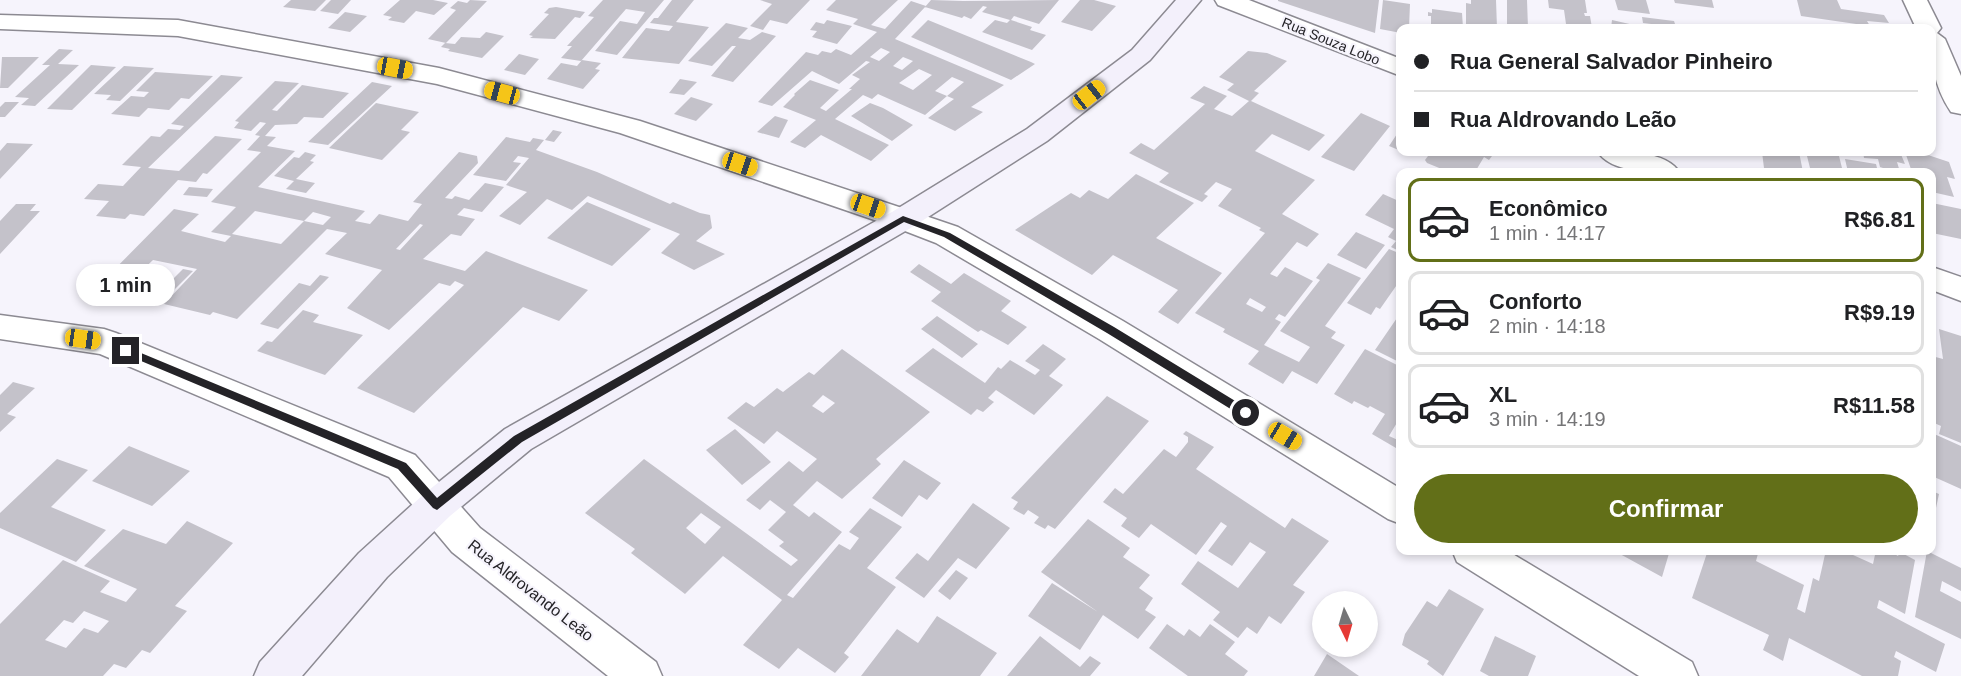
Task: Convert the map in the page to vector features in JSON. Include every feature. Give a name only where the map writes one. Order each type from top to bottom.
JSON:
[{"type":"main road","points":[[275,676],[373,565],[437,505],[518,439],[903,219],[1045,129],[1141,55],[1189,0]]},
{"type":"street","name":"Rua Souza Lobo","points":[[1227,0],[1396,66]]},
{"type":"street","points":[[1915,0],[1926,24]]},
{"type":"street","points":[[0,22],[178,28],[439,76],[630,127],[903,219],[947,235],[1070,306],[1396,504]]},
{"type":"street","points":[[1936,48],[1961,106]]},
{"type":"street","points":[[1623,156],[1654,168]]},
{"type":"street","points":[[1936,280],[1961,289]]},
{"type":"street","name":"Rua Aldrovando Leão","points":[[0,327],[104,342],[402,466],[466,540],[641,676]]},
{"type":"street","points":[[1479,555],[1677,676]]},
{"type":"building","points":[[291,0],[326,0],[315,11],[283,7]]},
{"type":"building","points":[[331,0],[351,0],[338,14],[320,11]]},
{"type":"building","points":[[400,0],[433,0],[448,3],[434,15],[416,11],[404,23],[388,20],[392,17],[383,15]]},
{"type":"building","points":[[470,0],[487,1],[446,43],[428,39],[456,10],[450,8],[458,1],[467,3]]},
{"type":"building","points":[[603,0],[664,0],[617,55],[595,51],[620,21],[637,24],[645,12],[626,9],[581,61],[561,58],[572,46],[567,46],[594,17],[588,16]]},
{"type":"building","points":[[672,0],[694,0],[676,22],[709,27],[679,64],[622,58],[646,28],[669,31],[673,26],[650,23],[654,18],[658,18]]},
{"type":"building","points":[[760,0],[810,0],[787,24],[770,20],[763,30],[750,26],[772,4]]},
{"type":"building","points":[[836,0],[898,0],[871,25],[885,29],[911,1],[926,6],[895,39],[1004,85],[971,107],[983,112],[955,131],[928,118],[954,99],[947,96],[925,115],[878,94],[872,99],[863,95],[835,119],[889,145],[871,161],[821,135],[805,148],[790,142],[816,120],[783,107],[794,94],[810,80],[839,90],[820,108],[826,111],[860,79],[852,75],[870,62],[866,61],[839,84],[812,71],[772,106],[758,102],[806,52],[818,55],[822,51],[831,53],[836,49],[851,55],[877,32],[853,24],[858,19],[826,10]],"holes":[[[881,48],[890,52],[879,61],[870,57]],[[903,57],[913,61],[902,70],[893,66]],[[919,69],[932,75],[913,90],[899,83]],[[952,77],[964,82],[947,96],[935,91]]]},
{"type":"building","points":[[931,0],[1059,0],[1039,24],[1014,16],[1011,20],[1032,27],[1030,30],[1046,35],[1032,50],[982,32],[995,20],[1007,23],[1010,20],[982,12],[987,7],[983,6],[971,19],[964,16],[962,18],[925,7]]},
{"type":"building","points":[[1080,0],[1094,0],[1116,6],[1092,31],[1061,22]]},
{"type":"building","points":[[1278,0],[1379,0],[1375,33],[1278,1]]},
{"type":"building","points":[[1383,0],[1410,4],[1409,24],[1396,24],[1396,32],[1380,29]]},
{"type":"building","points":[[1471,0],[1496,0],[1497,24],[1466,24],[1466,3],[1471,4]]},
{"type":"building","points":[[1507,0],[1527,0],[1528,24],[1507,24]]},
{"type":"building","points":[[1548,0],[1585,0],[1587,13],[1584,13],[1585,16],[1590,16],[1591,24],[1566,24],[1564,10],[1549,8]]},
{"type":"building","points":[[1615,0],[1646,0],[1650,14],[1618,10]]},
{"type":"building","points":[[1674,0],[1712,0],[1714,8],[1675,3]]},
{"type":"building","points":[[1797,0],[1837,0],[1841,9],[1884,15],[1889,23],[1867,21],[1869,24],[1856,24],[1801,16]]},
{"type":"building","points":[[549,8],[585,12],[580,18],[575,17],[555,39],[530,38],[533,36],[529,35],[549,14],[544,13]]},
{"type":"building","points":[[1432,9],[1462,13],[1463,24],[1431,24],[1431,16],[1428,16],[1428,12],[1432,13]]},
{"type":"building","points":[[345,12],[367,16],[350,32],[328,28]]},
{"type":"building","points":[[1642,17],[1674,21],[1675,24],[1651,24],[1643,23]]},
{"type":"building","points":[[827,20],[852,26],[837,44],[812,37],[817,31],[810,30],[816,22],[824,24]]},
{"type":"building","points":[[928,20],[1035,64],[1011,80],[911,37]]},
{"type":"building","points":[[1612,20],[1630,24],[1612,24]]},
{"type":"building","points":[[726,23],[748,28],[738,38],[750,40],[762,32],[776,36],[733,82],[711,76],[736,46],[732,46],[712,66],[688,61]]},
{"type":"building","points":[[486,32],[504,36],[482,58],[448,51],[450,49],[441,47],[445,43],[455,44],[461,37],[480,38]]},
{"type":"building","points":[[59,49],[73,50],[58,64],[79,65],[35,106],[21,105],[29,98],[15,97],[50,65],[42,65]]},
{"type":"building","points":[[1248,51],[1267,53],[1287,61],[1254,91],[1259,93],[1251,101],[1325,135],[1309,151],[1272,134],[1255,151],[1315,180],[1282,214],[1319,234],[1307,247],[1297,242],[1270,274],[1277,277],[1285,267],[1313,281],[1285,317],[1279,314],[1275,319],[1281,322],[1264,345],[1299,362],[1310,347],[1280,331],[1320,280],[1316,278],[1328,263],[1361,278],[1325,326],[1336,332],[1331,338],[1345,345],[1317,384],[1292,371],[1283,384],[1248,364],[1259,351],[1223,332],[1225,329],[1195,313],[1265,233],[1259,230],[1261,228],[1218,206],[1232,189],[1216,182],[1204,194],[1208,196],[1202,202],[1159,182],[1169,173],[1129,153],[1141,143],[1154,150],[1205,104],[1190,98],[1204,86],[1227,96],[1214,109],[1232,116],[1249,101],[1227,90],[1234,84],[1219,77]],"holes":[[[1250,298],[1266,307],[1262,312],[1246,304]]]},
{"type":"building","points":[[519,54],[539,59],[525,75],[504,70]]},
{"type":"building","points":[[2,57],[39,57],[8,88],[0,88]]},
{"type":"building","points":[[582,60],[601,63],[595,69],[600,70],[583,89],[547,79],[561,63],[577,66]]},
{"type":"building","points":[[91,65],[116,67],[72,110],[47,109]]},
{"type":"building","points":[[124,66],[154,68],[120,101],[106,100],[111,95],[94,94]]},
{"type":"building","points":[[155,72],[213,76],[189,99],[181,98],[169,110],[148,108],[139,117],[111,114],[131,96],[144,97],[149,92],[136,91]]},
{"type":"building","points":[[221,75],[243,77],[148,168],[179,171],[215,136],[242,139],[196,182],[178,180],[144,216],[130,214],[125,219],[96,216],[109,201],[84,199],[98,184],[123,186],[141,167],[122,165],[151,136],[160,137],[168,129],[180,130],[184,126],[171,124]]},
{"type":"building","points":[[680,79],[697,82],[684,95],[669,93]]},
{"type":"building","points":[[275,81],[299,83],[272,110],[277,111],[302,85],[349,93],[323,118],[304,117],[297,124],[275,125],[265,136],[276,137],[267,146],[295,151],[258,187],[365,211],[355,221],[370,224],[379,214],[408,221],[422,204],[413,202],[459,152],[477,156],[478,163],[445,198],[452,199],[455,196],[469,200],[485,183],[504,187],[482,212],[464,208],[457,215],[475,219],[461,236],[451,234],[423,259],[465,271],[486,251],[588,290],[559,321],[523,307],[414,413],[357,388],[464,285],[455,281],[450,286],[439,283],[389,330],[347,308],[382,270],[325,254],[347,233],[327,229],[237,319],[213,312],[210,315],[164,304],[197,269],[153,260],[123,289],[99,285],[174,209],[199,214],[181,231],[225,242],[231,236],[211,232],[236,207],[211,202],[261,152],[247,150],[260,136],[255,135],[266,123],[260,122],[251,131],[234,128],[239,122],[235,121]],"holes":[[[255,211],[304,221],[281,244],[232,234]],[[313,212],[331,217],[323,225],[304,221]],[[420,224],[423,225],[400,250],[396,249]]]},
{"type":"building","points":[[372,82],[392,86],[328,145],[308,142]]},
{"type":"building","points":[[691,97],[713,104],[696,121],[674,114]]},
{"type":"building","points":[[5,102],[19,102],[5,117],[0,117],[0,107]]},
{"type":"building","points":[[376,103],[419,112],[401,130],[410,132],[382,160],[329,148]]},
{"type":"building","points":[[870,103],[913,125],[892,141],[851,116]]},
{"type":"building","points":[[1361,113],[1390,126],[1354,171],[1321,157]]},
{"type":"building","points":[[775,116],[788,120],[779,138],[757,132]]},
{"type":"building","points":[[553,130],[562,132],[554,142],[545,140]]},
{"type":"building","points":[[1396,136],[1396,149],[1389,146]]},
{"type":"building","points":[[506,137],[530,142],[533,138],[544,140],[536,150],[597,172],[670,204],[673,202],[710,215],[712,228],[696,241],[725,254],[694,270],[661,253],[680,234],[588,196],[572,210],[547,199],[520,225],[499,216],[527,192],[506,185],[529,158],[518,156],[513,162],[521,163],[506,181],[473,175]]},
{"type":"building","points":[[7,143],[33,144],[0,179],[0,151]]},
{"type":"building","points":[[305,152],[316,155],[310,161],[314,162],[296,179],[315,183],[306,193],[286,189],[294,181],[274,176],[294,157],[299,158]]},
{"type":"building","points":[[1428,156],[1492,156],[1489,160],[1484,157],[1477,168],[1439,168],[1425,160]]},
{"type":"building","points":[[1762,156],[1800,156],[1802,168],[1764,168]]},
{"type":"building","points":[[1807,156],[1839,156],[1842,168],[1810,168]]},
{"type":"building","points":[[1864,156],[1902,156],[1905,164],[1897,162],[1899,168],[1883,168],[1880,167],[1878,159],[1864,158]]},
{"type":"building","points":[[1906,156],[1931,156],[1949,162],[1955,179],[1947,177],[1954,197],[1936,193],[1936,168],[1911,168]]},
{"type":"building","points":[[1845,159],[1876,164],[1877,168],[1847,168]]},
{"type":"building","points":[[1136,174],[1194,203],[1156,238],[1222,273],[1178,324],[1158,312],[1178,290],[1113,255],[1092,275],[1015,230],[1071,193],[1080,198],[1089,190],[1108,199]]},
{"type":"building","points":[[189,187],[213,189],[207,197],[183,195]]},
{"type":"building","points":[[1383,194],[1396,200],[1396,241],[1388,237],[1394,229],[1365,215]]},
{"type":"building","points":[[587,202],[651,229],[612,266],[547,238]]},
{"type":"building","points":[[16,204],[36,204],[30,211],[40,211],[0,254],[0,221]]},
{"type":"building","points":[[1936,204],[1961,209],[1961,239],[1936,234]]},
{"type":"building","points":[[1356,232],[1385,245],[1366,269],[1337,255]]},
{"type":"building","points":[[1389,249],[1396,252],[1396,286],[1380,309],[1376,307],[1371,315],[1347,303]]},
{"type":"building","points":[[919,264],[951,284],[964,273],[1011,301],[1001,311],[1027,327],[1008,345],[981,330],[978,332],[931,301],[941,292],[910,272]]},
{"type":"building","points":[[183,269],[193,271],[167,297],[157,295]]},
{"type":"building","points":[[320,275],[329,277],[278,329],[260,324],[299,283],[310,286]]},
{"type":"building","points":[[303,310],[319,315],[313,322],[363,335],[325,375],[257,351],[267,341],[272,342]]},
{"type":"building","points":[[937,316],[978,344],[962,358],[921,329]]},
{"type":"building","points":[[1396,319],[1396,360],[1375,350]]},
{"type":"building","points":[[1939,329],[1961,336],[1961,443],[1939,434],[1941,426],[1936,424],[1936,357],[1943,359]]},
{"type":"building","points":[[1043,344],[1066,359],[1049,376],[1063,385],[1034,415],[996,390],[988,398],[994,402],[983,412],[977,409],[971,415],[905,371],[933,348],[985,383],[998,367],[1001,369],[1010,360],[1035,375],[1040,370],[1025,361]]},
{"type":"building","points":[[842,349],[930,412],[876,459],[881,464],[842,499],[817,481],[793,505],[809,517],[814,512],[842,532],[787,595],[793,598],[839,544],[850,550],[859,538],[849,532],[870,508],[902,527],[867,568],[896,587],[844,653],[849,657],[835,673],[798,648],[779,669],[743,645],[782,600],[723,556],[685,594],[631,553],[635,549],[585,513],[644,459],[791,566],[798,560],[779,546],[784,542],[768,530],[786,512],[770,500],[760,510],[746,500],[789,461],[803,472],[817,459],[777,431],[764,444],[727,418],[746,402],[754,407],[777,388],[783,392],[809,372],[814,375]],"holes":[[[823,395],[835,403],[823,413],[812,406]],[[701,513],[721,527],[705,544],[686,528]]]},
{"type":"building","points":[[1365,349],[1396,364],[1396,424],[1389,436],[1396,439],[1396,448],[1372,434],[1385,414],[1354,401],[1352,404],[1334,394]]},
{"type":"building","points":[[13,382],[35,388],[7,414],[16,417],[0,432],[0,395]]},
{"type":"building","points":[[1107,396],[1149,421],[1055,529],[1048,525],[1045,529],[1034,523],[1039,517],[1028,510],[1024,515],[1013,509],[1018,502],[1011,498]]},
{"type":"building","points":[[735,429],[771,462],[742,485],[706,450]]},
{"type":"building","points":[[1186,431],[1214,447],[1196,469],[1285,528],[1292,518],[1329,541],[1293,585],[1305,592],[1281,624],[1269,616],[1257,634],[1247,627],[1238,638],[1213,620],[1220,612],[1181,584],[1198,561],[1238,588],[1266,552],[1250,542],[1232,566],[1208,551],[1227,526],[1221,522],[1196,555],[1151,524],[1139,538],[1121,526],[1127,518],[1103,502],[1115,488],[1123,494],[1164,449],[1176,457],[1188,442],[1188,437],[1183,434]]},
{"type":"building","points":[[1936,435],[1961,446],[1961,489],[1936,478]]},
{"type":"building","points":[[129,446],[190,471],[152,506],[92,481]]},
{"type":"building","points":[[57,459],[88,470],[51,507],[106,530],[76,562],[0,528],[0,513]]},
{"type":"building","points":[[904,460],[941,483],[927,500],[919,495],[902,517],[872,498]]},
{"type":"building","points":[[1936,493],[1939,494],[1936,508]]},
{"type":"building","points":[[973,503],[1010,528],[976,569],[958,558],[924,598],[895,578],[917,553],[928,561]]},
{"type":"building","points":[[1088,519],[1130,548],[1123,557],[1150,575],[1139,588],[1153,598],[1145,610],[1156,617],[1138,639],[1103,615],[1080,650],[1028,616],[1052,583],[1098,612],[1041,572]]},
{"type":"building","points":[[187,521],[233,543],[175,606],[187,611],[150,653],[142,650],[126,668],[114,664],[103,676],[0,676],[0,624],[63,560],[110,581],[100,592],[126,602],[137,589],[84,566],[123,529],[166,544]],"holes":[[[84,611],[109,621],[98,633],[84,628],[66,648],[45,640],[64,620],[73,623]]]},
{"type":"building","points":[[1622,555],[1669,555],[1662,577]]},
{"type":"building","points":[[1706,555],[1758,555],[1756,561],[1804,585],[1797,609],[1805,613],[1813,578],[1819,581],[1825,555],[1853,555],[1873,564],[1875,555],[1906,555],[1915,560],[1905,614],[1879,600],[1877,608],[1945,644],[1936,672],[1896,651],[1894,657],[1901,661],[1898,676],[1862,676],[1789,638],[1783,661],[1763,650],[1769,635],[1692,598]]},
{"type":"building","points":[[1926,555],[1935,555],[1961,568],[1961,591],[1942,581],[1940,591],[1961,602],[1961,639],[1915,617]]},
{"type":"building","points":[[956,570],[968,578],[950,600],[938,591]]},
{"type":"building","points":[[1449,589],[1484,609],[1443,676],[1427,664],[1429,661],[1402,645],[1405,634],[1427,601],[1437,607]]},
{"type":"building","points":[[937,616],[997,653],[980,676],[861,676],[897,629],[918,643]]},
{"type":"building","points":[[1167,624],[1184,636],[1189,629],[1200,637],[1210,624],[1235,642],[1225,654],[1248,671],[1244,676],[1188,676],[1149,648]]},
{"type":"building","points":[[1040,636],[1080,667],[1090,656],[1101,663],[1090,676],[1007,676]]},
{"type":"building","points":[[1495,636],[1536,656],[1528,676],[1489,676],[1480,671]]},
{"type":"building","points":[[1325,657],[1331,657],[1359,676],[1314,676]]},
{"type":"route","points":[[126,351],[402,466],[437,505],[518,439],[903,219],[947,235],[1111,330],[1246,413]]}]
